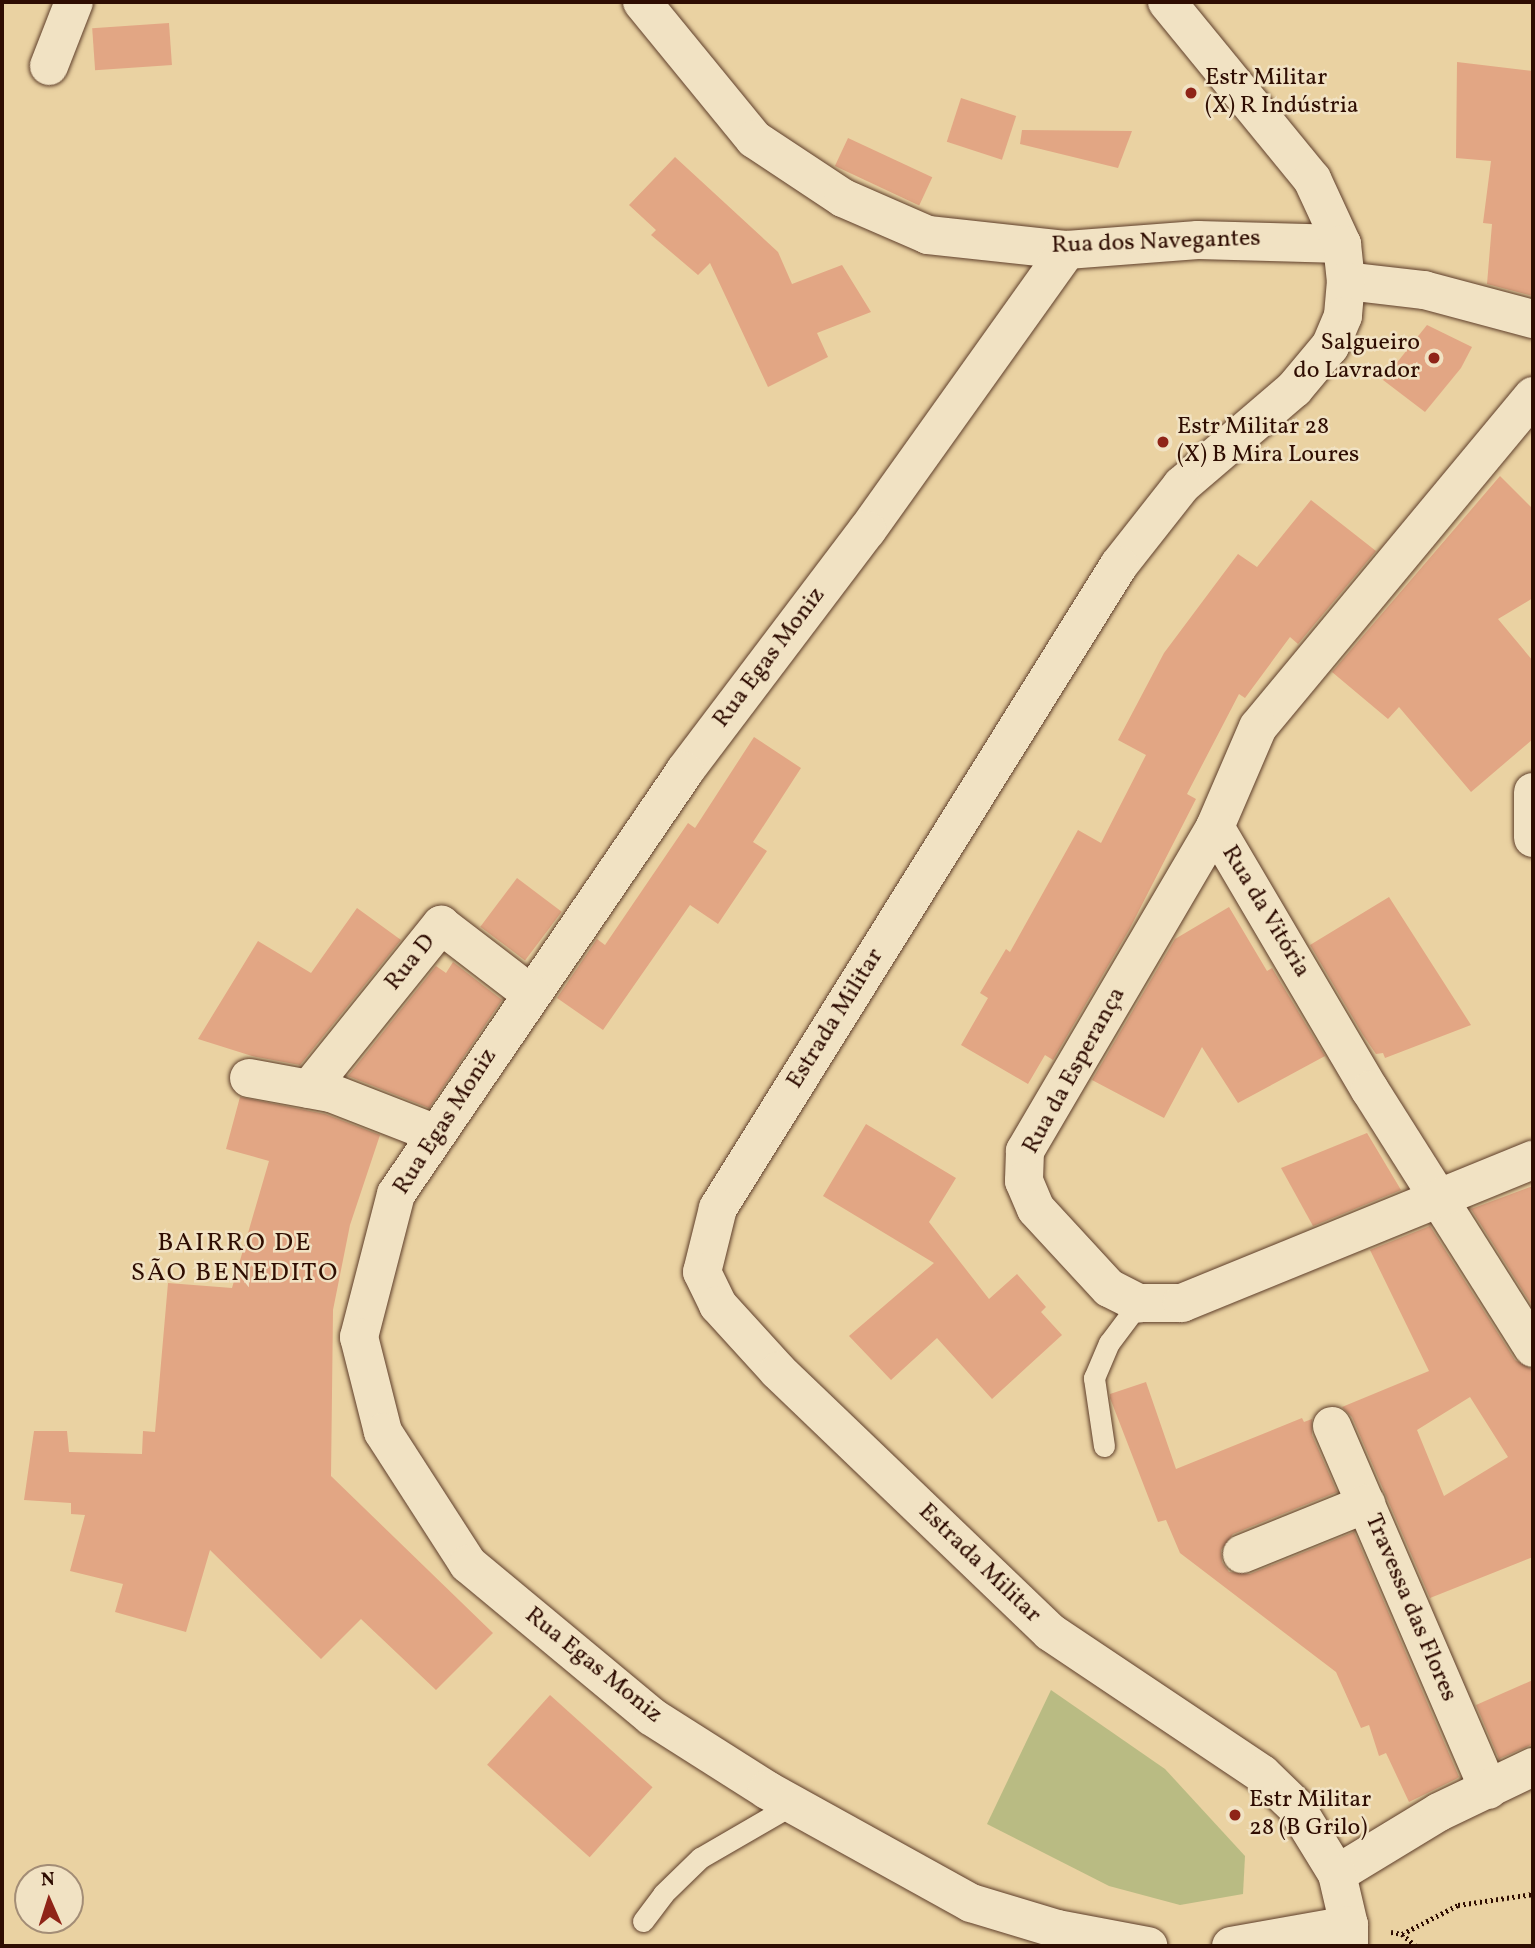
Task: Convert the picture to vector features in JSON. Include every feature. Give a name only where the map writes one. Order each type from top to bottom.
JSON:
[{"type":"street","points":[[49,66],[74,2]]},
{"type":"street","name":"Rua dos Navegantes","points":[[642,2],[754,139],[843,198],[928,235],[1067,250],[1198,240],[1342,244]]},
{"type":"street","name":"Estrada Militar","points":[[1167,2],[1312,179],[1342,244],[1346,281],[1343,316],[1330,346],[1294,388],[1182,485],[1119,565],[718,1208],[702,1272],[718,1305],[778,1371],[1050,1632],[1262,1774],[1296,1807],[1338,1874],[1349,1935]]},
{"type":"street","name":"Rua Egas Moniz","points":[[1067,250],[867,530],[685,771],[396,1194],[359,1337],[383,1432],[468,1564],[652,1717],[793,1804],[971,1903],[1057,1929],[1148,1946]]},
{"type":"street","points":[[1346,281],[1424,290],[1533,319]]},
{"type":"street","name":"Rua da Vitória","points":[[1533,396],[1258,727],[1215,827],[1370,1090],[1533,1348]]},
{"type":"street","points":[[1533,792],[1533,838]]},
{"type":"street","name":"Rua da Esperança","points":[[1215,827],[1025,1151],[1024,1181],[1036,1209],[1109,1288],[1139,1303],[1182,1303],[1442,1201],[1533,1160]]},
{"type":"street","name":"Rua D","points":[[309,1089],[441,925],[531,994]]},
{"type":"street","points":[[249,1078],[309,1089],[436,1134]]},
{"type":"street","name":"Travessa das Flores","points":[[1332,1426],[1489,1790]]},
{"type":"street","points":[[1242,1554],[1366,1504]]},
{"type":"street","points":[[1338,1874],[1439,1812],[1533,1767]]},
{"type":"street","points":[[1231,1946],[1349,1935]]},
{"type":"lane","points":[[1104,1446],[1094,1378],[1109,1343],[1139,1303]]},
{"type":"lane","points":[[643,1921],[663,1894],[700,1858],[793,1804]]},
{"type":"path","points":[[1402,1934],[1458,1905],[1533,1894]]},
{"type":"green space","points":[[1051,1690],[1165,1769],[1245,1856],[1243,1894],[1180,1905],[1109,1886],[987,1824]]},
{"type":"building","points":[[169,23],[172,65],[95,70],[92,28]]},
{"type":"building","points":[[1457,62],[1533,71],[1533,296],[1487,284],[1492,224],[1483,223],[1491,161],[1456,158]]},
{"type":"building","points":[[961,98],[1016,116],[1002,160],[947,142]]},
{"type":"building","points":[[1022,130],[1132,131],[1118,168],[1020,144]]},
{"type":"building","points":[[848,138],[932,177],[919,205],[835,166]]},
{"type":"building","points":[[675,157],[778,252],[792,284],[842,265],[871,312],[817,333],[828,357],[768,387],[710,263],[698,275],[651,235],[656,230],[629,205]]},
{"type":"building","name":"Salgueiro do Lavrador","points":[[1427,325],[1472,347],[1461,368],[1425,412],[1383,380]]},
{"type":"building","points":[[1500,476],[1533,509],[1533,598],[1498,619],[1533,661],[1533,739],[1471,792],[1399,707],[1388,719],[1332,672]]},
{"type":"building","points":[[1311,500],[1376,551],[1298,644],[1290,637],[1245,698],[1239,694],[1187,794],[1196,799],[1129,930],[1053,1060],[1045,1055],[1028,1084],[961,1045],[988,998],[980,993],[1006,949],[1010,952],[1078,830],[1101,843],[1146,755],[1118,740],[1164,653],[1238,554],[1257,567]]},
{"type":"building","points":[[754,737],[801,768],[753,842],[767,851],[718,924],[690,905],[603,1030],[557,998],[597,939],[605,945],[688,823],[695,828]]},
{"type":"building","points":[[517,878],[562,912],[525,960],[480,927]]},
{"type":"building","points":[[1389,897],[1471,1025],[1385,1058],[1383,1053],[1376,1054],[1363,1035],[1310,945]]},
{"type":"building","points":[[1229,907],[1267,971],[1272,968],[1325,1056],[1238,1103],[1202,1047],[1164,1118],[1092,1080],[1175,939]]},
{"type":"building","points":[[357,908],[401,940],[300,1065],[252,1056],[198,1039],[258,941],[311,973]]},
{"type":"building","points":[[453,962],[502,1000],[429,1108],[348,1076],[436,966],[446,973]]},
{"type":"building","points":[[240,1097],[325,1114],[380,1135],[350,1225],[333,1310],[331,1476],[493,1633],[436,1690],[361,1619],[321,1659],[210,1550],[186,1632],[115,1612],[123,1584],[70,1571],[85,1515],[71,1514],[71,1503],[24,1500],[34,1431],[67,1431],[69,1452],[142,1454],[143,1431],[155,1432],[168,1283],[232,1288],[269,1161],[226,1149]]},
{"type":"building","points":[[866,1124],[956,1178],[929,1222],[989,1299],[1017,1274],[1046,1307],[1041,1312],[1062,1335],[992,1399],[937,1338],[891,1380],[849,1336],[934,1263],[823,1196]]},
{"type":"building","points":[[1367,1133],[1401,1190],[1313,1226],[1281,1168]]},
{"type":"building","points":[[1533,1186],[1533,1307],[1471,1209]]},
{"type":"building","points":[[1430,1226],[1515,1360],[1533,1370],[1533,1557],[1430,1598],[1352,1417],[1342,1407],[1429,1371],[1370,1250]],"holes":[[[1470,1397],[1508,1457],[1444,1496],[1417,1430]]]},
{"type":"building","points":[[1146,1382],[1176,1469],[1302,1418],[1304,1422],[1312,1419],[1312,1435],[1337,1492],[1233,1534],[1221,1550],[1222,1562],[1229,1572],[1250,1574],[1354,1532],[1459,1777],[1409,1802],[1386,1753],[1379,1756],[1369,1725],[1361,1728],[1336,1672],[1180,1553],[1166,1520],[1158,1522],[1110,1398],[1110,1394]]},
{"type":"building","points":[[1533,1680],[1533,1744],[1499,1759],[1476,1705]]},
{"type":"building","points":[[550,1695],[653,1787],[590,1857],[487,1765]]},
{"type":"place","name":"Estr Militar (X) R Indústria","points":[[1191,93]]},
{"type":"place","name":"Salgueiro do Lavrador","points":[[1434,358]]},
{"type":"place","name":"Estr Militar 28 (X) B Mira Loures","points":[[1163,442]]},
{"type":"place","name":"Estr Militar 28 (B Grilo)","points":[[1235,1815]]},
{"type":"district","name":"BAIRRO DE SÃO BENEDITO","points":[[235,1259]]}]
